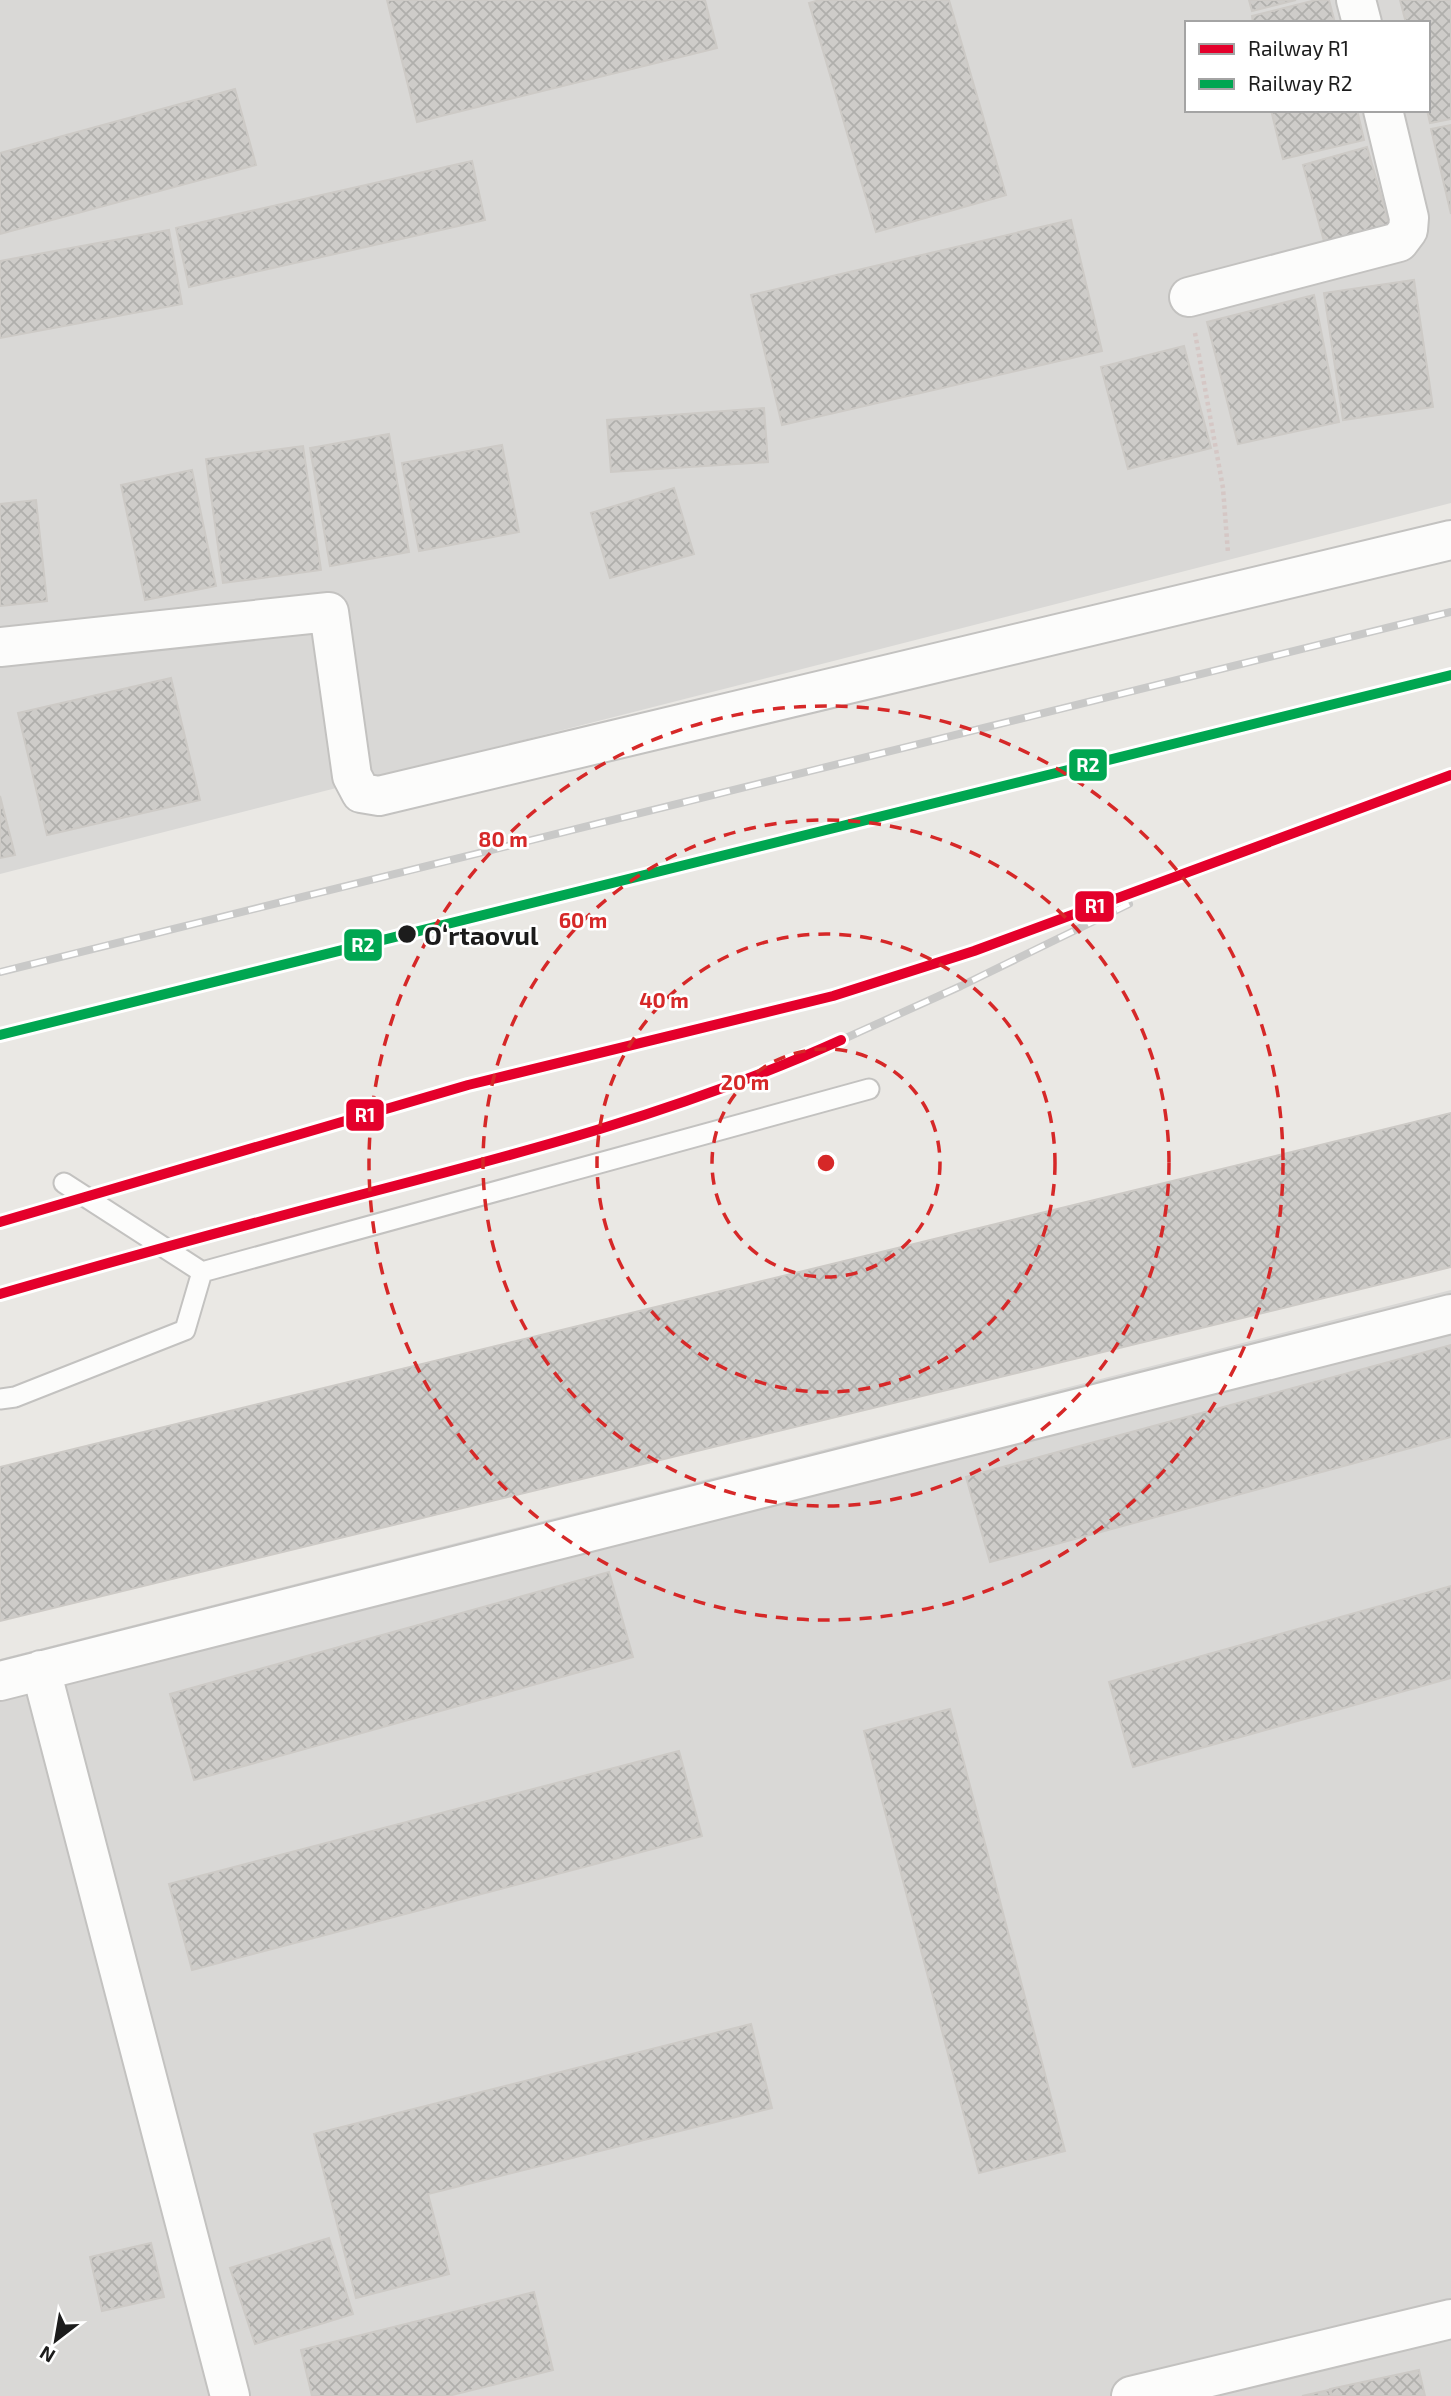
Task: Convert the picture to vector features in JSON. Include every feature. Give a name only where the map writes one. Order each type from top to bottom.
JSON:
[{"type":"street","points":[[1356,0],[1361,21]]},
{"type":"street","points":[[1189,297],[1399,242],[1408,230],[1409,218],[1383,112]]},
{"type":"street","points":[[0,647],[329,612],[352,776],[361,793],[379,796],[1451,540]]},
{"type":"street","points":[[0,1681],[1451,1314]]},
{"type":"street","points":[[41,1671],[230,2396]]},
{"type":"street","points":[[1131,2396],[1451,2319]]},
{"type":"lane","points":[[64,1182],[202,1272],[869,1089]]},
{"type":"lane","points":[[0,1399],[15,1397],[185,1330],[202,1272]]},
{"type":"path","points":[[1189,297],[1223,488],[1227,551],[1237,591]]},
{"type":"shaded area","points":[[0,0],[1451,0],[1451,503],[0,874]]},
{"type":"shaded area","points":[[1451,1290],[1451,2396],[0,2396],[0,1659]]},
{"type":"building","points":[[387,0],[705,0],[717,48],[417,122]]},
{"type":"building","points":[[820,0],[949,0],[1006,195],[876,232],[809,3]]},
{"type":"building","points":[[1249,0],[1296,0],[1252,11]]},
{"type":"building","points":[[1316,0],[1329,0],[1334,21],[1253,21],[1252,16]]},
{"type":"building","points":[[1400,0],[1451,0],[1451,119],[1430,123],[1427,112],[1430,112],[1430,21],[1405,21]]},
{"type":"building","points":[[235,89],[256,165],[0,234],[0,153]]},
{"type":"building","points":[[1271,112],[1357,112],[1364,140],[1283,159]]},
{"type":"building","points":[[1451,125],[1451,214],[1431,129]]},
{"type":"building","points":[[1367,147],[1390,227],[1325,245],[1303,165]]},
{"type":"building","points":[[472,161],[485,220],[189,287],[176,228]]},
{"type":"building","points":[[1071,220],[1102,351],[782,425],[751,295]]},
{"type":"building","points":[[169,230],[182,304],[0,338],[0,261]]},
{"type":"building","points":[[1414,280],[1433,407],[1343,420],[1324,293]]},
{"type":"building","points":[[1314,295],[1339,422],[1238,444],[1207,322]]},
{"type":"building","points":[[1184,346],[1211,448],[1128,469],[1101,367]]},
{"type":"building","points":[[764,408],[768,462],[611,472],[607,420]]},
{"type":"building","points":[[389,434],[409,552],[330,566],[310,448]]},
{"type":"building","points":[[502,445],[519,532],[419,551],[402,463]]},
{"type":"building","points":[[303,446],[321,570],[223,583],[206,459]]},
{"type":"building","points":[[192,470],[216,586],[145,600],[121,485]]},
{"type":"building","points":[[674,488],[694,554],[610,578],[591,513]]},
{"type":"building","points":[[36,500],[47,601],[0,606],[0,504]]},
{"type":"building","points":[[171,678],[200,800],[47,835],[18,713]]},
{"type":"building","points":[[0,796],[15,855],[0,858]]},
{"type":"building","points":[[1451,1113],[1451,1267],[0,1621],[0,1467]]},
{"type":"building","points":[[1451,1345],[1451,1437],[990,1562],[966,1477]]},
{"type":"building","points":[[609,1572],[633,1657],[194,1780],[170,1694]]},
{"type":"building","points":[[1451,1586],[1451,1678],[1133,1767],[1109,1682]]},
{"type":"building","points":[[950,1709],[1065,2151],[979,2173],[864,1731]]},
{"type":"building","points":[[679,1751],[702,1836],[192,1970],[169,1884]]},
{"type":"building","points":[[751,2024],[772,2108],[428,2194],[449,2274],[356,2298],[314,2134]]},
{"type":"building","points":[[329,2238],[353,2314],[255,2344],[230,2268]]},
{"type":"building","points":[[151,2243],[164,2297],[102,2311],[90,2257]]},
{"type":"building","points":[[534,2292],[553,2370],[448,2396],[312,2396],[301,2350]]},
{"type":"building","points":[[1419,2370],[1425,2396],[1332,2396],[1330,2389]]},
{"type":"building","points":[[1329,2390],[1331,2396],[1302,2396]]},
{"type":"railway","points":[[0,972],[1451,612]]},
{"type":"railway","points":[[0,1035],[1451,675]]},
{"type":"railway","points":[[0,1222],[468,1085],[833,996],[974,951],[1451,775]]},
{"type":"railway","points":[[0,1294],[164,1246],[624,1124],[786,1065],[961,986],[1129,904]]},
{"type":"rail line","name":"R2","points":[[0,1035],[1451,675]]},
{"type":"rail line","name":"R1","points":[[0,1222],[468,1085],[833,996],[974,951],[1451,775]]},
{"type":"rail line","name":"R1","points":[[0,1294],[600,1129],[722,1088],[841,1040]]},
{"type":"place","name":"Oʻrtaovul","points":[[407,934]]}]
